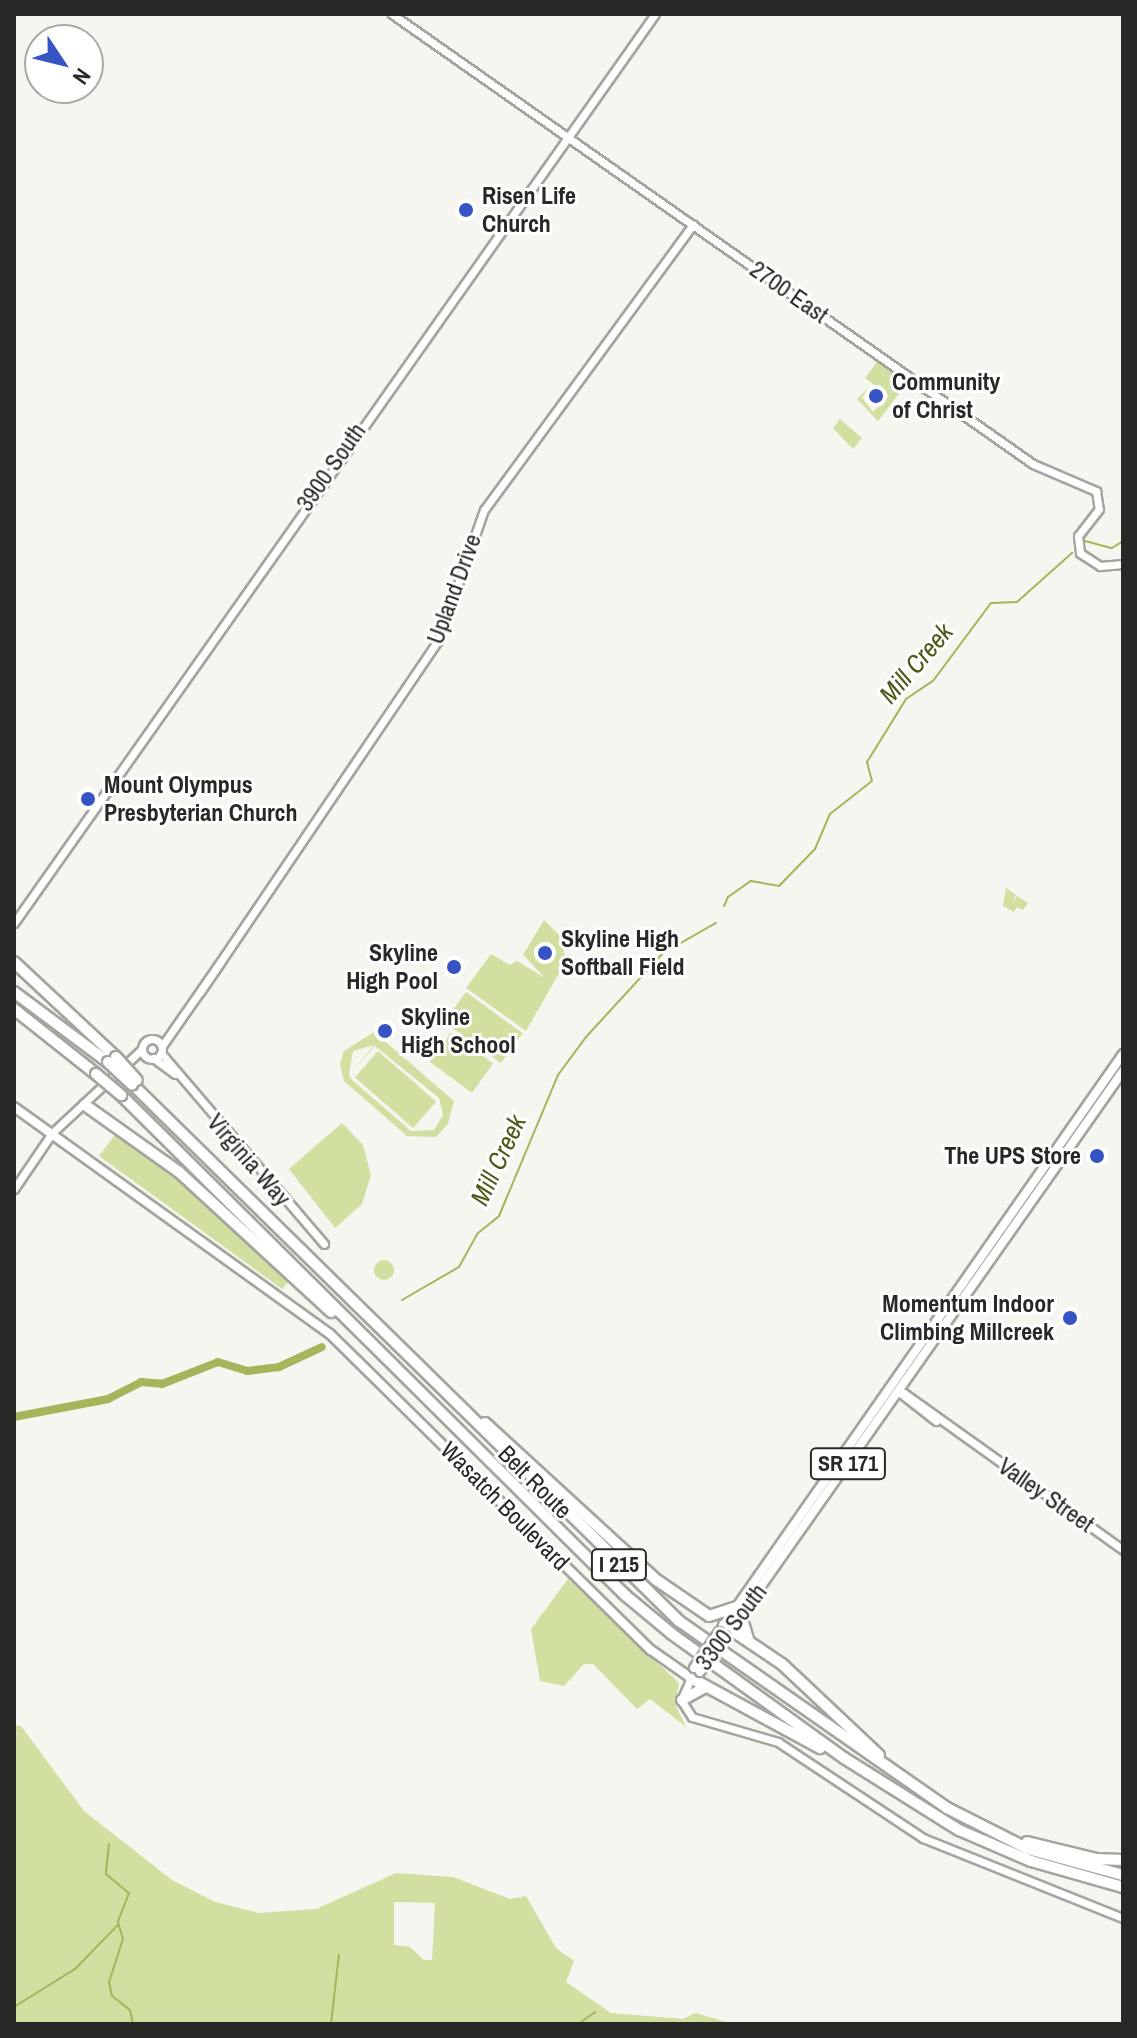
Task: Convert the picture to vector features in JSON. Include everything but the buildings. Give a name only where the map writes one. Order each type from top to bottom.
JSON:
[{"type":"highway","points":[[14,962],[112,1060]]},
{"type":"highway","name":"Belt Route","points":[[14,992],[112,1060],[679,1621],[914,1784],[991,1831],[1028,1849],[1123,1875]]},
{"type":"highway","name":"Belt Route","points":[[14,1009],[121,1095],[421,1389],[625,1595],[844,1758],[959,1830],[1085,1879],[1123,1890]]},
{"type":"highway","points":[[85,1105],[179,1172],[421,1389]]},
{"type":"highway","points":[[415,1363],[655,1579],[709,1616],[739,1612],[741,1628],[756,1646],[914,1784]]},
{"type":"highway","points":[[725,1631],[756,1646]]},
{"type":"highway","points":[[695,1673],[705,1687],[844,1758]]},
{"type":"highway","points":[[682,1700],[705,1687]]},
{"type":"highway","points":[[991,1831],[1063,1852],[1123,1860]]},
{"type":"main road","name":"3300 South","points":[[739,1612],[885,1392],[1123,1054]]},
{"type":"main road","name":"3300 South","points":[[695,1673],[898,1392],[1123,1071]]},
{"type":"main road","name":"Wasatch Boulevard","points":[[14,1107],[322,1327],[645,1644],[695,1673]]},
{"type":"street","name":"2700 East","points":[[392,14],[1033,464],[1096,491],[1099,509],[1078,536],[1082,556],[1100,566],[1123,564]]},
{"type":"street","name":"3900 South","points":[[14,923],[354,435],[655,14]]},
{"type":"street","name":"Upland Drive","points":[[161,1050],[173,1027],[223,960],[438,641],[484,510],[693,224]]},
{"type":"street","name":"Upland Drive","points":[[200,992],[223,960]]},
{"type":"street","name":"Upland Drive","points":[[142,1049],[146,1041],[173,1027]]},
{"type":"street","name":"Virginia Way","points":[[155,1039],[175,1074],[324,1244]]},
{"type":"street","points":[[14,1189],[52,1133],[129,1066],[142,1049],[150,1058]]},
{"type":"street","points":[[129,1066],[161,1050]]},
{"type":"street","name":"Virginia Way","points":[[150,1058],[175,1074]]},
{"type":"street","points":[[885,1392],[898,1392]]},
{"type":"street","name":"Valley Street","points":[[898,1392],[1123,1550]]},
{"type":"street","points":[[695,1673],[682,1700],[692,1717],[778,1742],[923,1838],[1123,1918]]},
{"type":"green space","points":[[877,362],[907,383],[878,421],[857,399],[870,386],[862,398],[873,412],[889,396],[865,378]]},
{"type":"green space","points":[[840,419],[862,438],[853,449],[833,428]]},
{"type":"green space","points":[[1006,888],[1016,895],[1012,904],[1017,896],[1028,903],[1023,910],[1017,907],[1014,912],[1003,906]]},
{"type":"green space","points":[[544,920],[561,937],[566,961],[526,1031],[466,988],[491,954],[510,965],[517,961],[545,978],[523,955]]},
{"type":"green space","points":[[466,992],[523,1033],[501,1063],[444,1022]]},
{"type":"green space","points":[[374,1032],[454,1101],[448,1124],[436,1137],[407,1136],[344,1081],[340,1064],[344,1051]],"holes":[[[374,1045],[351,1072],[375,1046],[439,1098],[443,1115],[434,1130],[411,1131],[352,1080],[349,1074],[353,1051]]]},
{"type":"green space","points":[[451,1033],[493,1064],[472,1093],[430,1062]]},
{"type":"green space","points":[[378,1051],[436,1102],[413,1128],[355,1077]]},
{"type":"green space","points":[[342,1123],[363,1145],[371,1175],[362,1204],[335,1228],[289,1169]]},
{"type":"green space","points":[[117,1132],[177,1174],[291,1279],[282,1289],[99,1156]]},
{"type":"green space","points":[[384,1260],[391,1263],[394,1270],[391,1277],[384,1280],[377,1277],[374,1270],[377,1263]]},
{"type":"green space","points":[[568,1579],[679,1683],[675,1704],[686,1727],[650,1699],[637,1709],[593,1664],[584,1664],[564,1686],[540,1681],[531,1629]]},
{"type":"green space","points":[[14,1725],[21,1726],[84,1811],[172,1880],[215,1902],[259,1913],[316,1909],[396,1873],[453,1877],[510,1899],[526,1896],[556,1948],[574,1961],[566,1982],[611,2013],[683,2019],[695,2013],[734,2024],[14,2024]],"holes":[[[394,1902],[435,1903],[432,1960],[424,1960],[410,1947],[394,1945]]]},
{"type":"waterway","name":"Mill Creek","points":[[1085,541],[1112,548],[1123,541]]},
{"type":"waterway","name":"Mill Creek","points":[[724,906],[728,897],[751,881],[779,886],[815,849],[830,814],[872,781],[867,762],[906,699],[933,681],[991,603],[1017,602],[1072,553]]},
{"type":"waterway","name":"Mill Creek","points":[[402,1300],[459,1267],[477,1234],[499,1216],[558,1075],[586,1037],[663,953],[716,923]]},
{"type":"waterway","name":"Mill Creek","points":[[14,1417],[108,1399],[141,1382],[162,1384],[218,1362],[247,1371],[279,1367],[322,1347]]},
{"type":"waterway","points":[[109,1844],[106,1874],[129,1893],[118,1922],[123,1939],[109,1982],[112,1996],[130,2010],[133,2024]]},
{"type":"waterway","points":[[14,2007],[75,1969],[118,1925]]},
{"type":"waterway","points":[[331,2024],[339,1954]]},
{"type":"waterway","points":[[578,2024],[595,2012]]},
{"type":"place","name":"Risen Life Church","points":[[466,210]]},
{"type":"place","name":"Community of Christ","points":[[876,396]]},
{"type":"place","name":"Mount Olympus Presbyterian Church","points":[[88,799]]},
{"type":"place","name":"Skyline High Softball Field","points":[[545,953]]},
{"type":"place","name":"Skyline High Pool","points":[[454,967]]},
{"type":"place","name":"Skyline High School","points":[[385,1031]]},
{"type":"place","name":"The UPS Store","points":[[1097,1156]]},
{"type":"place","name":"Momentum Indoor Climbing Millcreek","points":[[1070,1318]]}]
